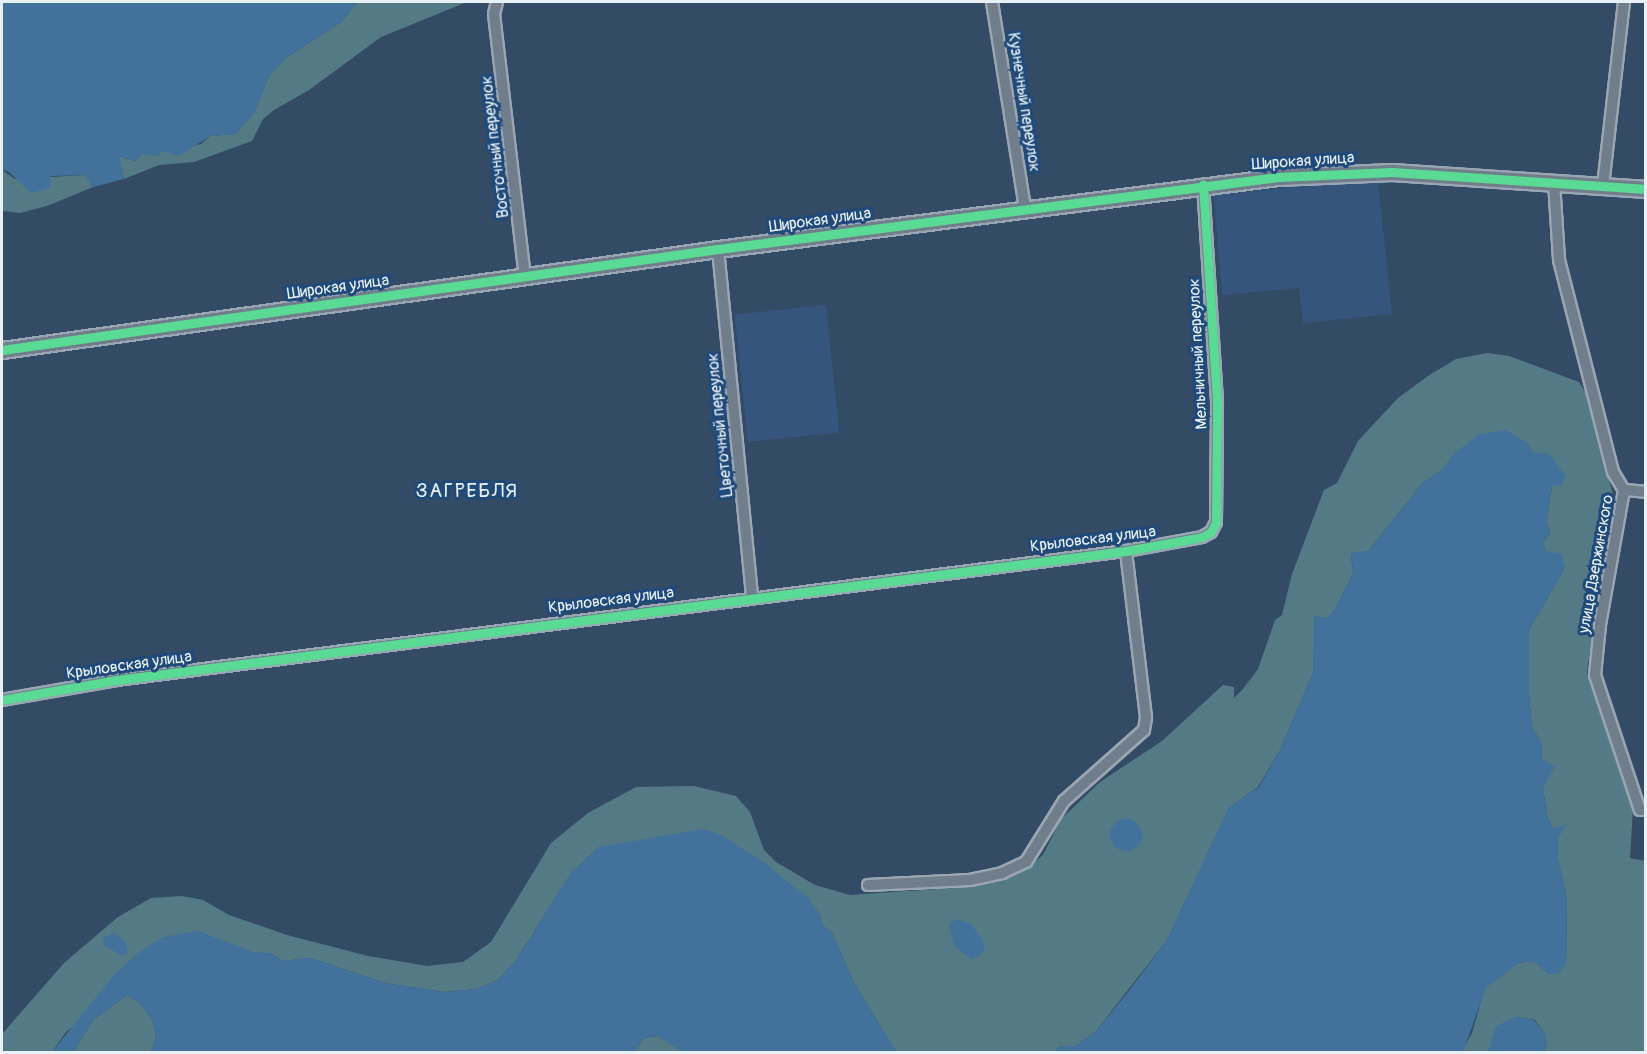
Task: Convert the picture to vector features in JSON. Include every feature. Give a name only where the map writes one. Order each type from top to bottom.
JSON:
[{"type":"street","name":"Восточный переулок","points":[[497,2],[494,15],[525,276]]},
{"type":"street","name":"Кузнечный переулок","points":[[992,2],[1025,208]]},
{"type":"street","points":[[1603,186],[1624,2]]},
{"type":"street","name":"Широкая улица","points":[[2,350],[718,249],[1203,184],[1354,172],[1646,189]]},
{"type":"street","name":"улица Дзержинского","points":[[1554,182],[1559,260],[1613,472],[1624,490],[1600,625],[1595,675],[1643,810]]},
{"type":"street","name":"Мельничный переулок","points":[[1203,184],[1217,401],[1216,522]]},
{"type":"street","name":"Цветочный переулок","points":[[718,249],[752,597]]},
{"type":"street","points":[[1624,490],[1646,492]]},
{"type":"street","name":"Крыловская улица","points":[[2,700],[117,680],[752,597],[1126,551],[1196,539],[1211,532],[1216,522]]},
{"type":"street","points":[[868,885],[970,880],[1002,873],[1026,862],[1064,801],[1144,730],[1146,717],[1126,551]]},
{"type":"shaded area","points":[[2,2],[358,2],[341,22],[287,57],[268,77],[255,111],[236,134],[210,136],[179,156],[162,151],[158,156],[142,154],[135,161],[119,156],[124,179],[93,187],[85,175],[51,176],[50,188],[31,193],[8,171],[2,170]]},
{"type":"shaded area","points":[[1345,182],[1378,182],[1392,314],[1303,323],[1299,288],[1222,295],[1214,195]]},
{"type":"shaded area","points":[[826,305],[839,432],[748,442],[735,315]]},
{"type":"shaded area","points":[[1506,430],[1527,443],[1533,452],[1549,454],[1566,476],[1562,485],[1552,486],[1546,521],[1550,534],[1543,541],[1545,551],[1561,554],[1565,567],[1529,630],[1529,695],[1532,727],[1542,744],[1541,758],[1555,767],[1543,787],[1547,816],[1553,829],[1566,824],[1558,838],[1558,861],[1567,899],[1566,964],[1558,974],[1549,974],[1534,961],[1518,963],[1486,988],[1463,1052],[1055,1052],[1060,1046],[1076,1046],[1096,1031],[1128,992],[1167,940],[1229,807],[1259,787],[1280,750],[1313,673],[1314,616],[1328,618],[1334,611],[1353,573],[1351,553],[1368,551],[1423,483],[1442,470],[1456,452],[1480,434]]},
{"type":"shaded area","points":[[1126,819],[1137,824],[1142,835],[1137,846],[1126,851],[1115,846],[1110,835],[1115,824]]},
{"type":"shaded area","points":[[703,829],[723,836],[763,862],[808,898],[820,914],[822,925],[832,933],[854,983],[896,1052],[682,1052],[658,1036],[644,1038],[634,1052],[151,1052],[156,1036],[153,1021],[140,1003],[127,995],[93,1020],[73,1052],[52,1052],[113,976],[139,952],[163,937],[198,931],[253,952],[271,953],[282,961],[311,958],[385,983],[443,992],[477,989],[498,980],[516,960],[572,872],[599,847]]},
{"type":"shaded area","points":[[956,919],[971,924],[981,938],[985,948],[980,956],[971,959],[954,946],[949,925]]},
{"type":"shaded area","points":[[114,933],[126,943],[128,953],[122,956],[104,945],[103,937]]},
{"type":"shaded area","points":[[1516,1017],[1534,1020],[1545,1034],[1546,1052],[1488,1052],[1496,1026]]},
{"type":"green space","points":[[358,2],[467,2],[381,37],[309,90],[274,110],[263,119],[252,141],[194,162],[159,165],[124,179],[118,156],[135,161],[142,154],[201,144],[210,136],[236,134],[255,111],[268,77],[287,57],[341,22]]},
{"type":"green space","points":[[2,170],[15,179],[86,175],[93,187],[47,206],[20,213],[2,211]]},
{"type":"green space","points":[[1487,353],[1509,356],[1579,382],[1586,393],[1613,495],[1587,672],[1633,808],[1630,858],[1645,861],[1645,1052],[1546,1052],[1545,1034],[1535,1020],[1516,1017],[1488,1052],[1462,1051],[1472,1033],[1485,988],[1518,963],[1534,961],[1549,974],[1566,964],[1567,899],[1558,861],[1558,838],[1565,825],[1553,829],[1547,816],[1543,787],[1549,774],[1541,758],[1542,744],[1532,727],[1529,695],[1529,630],[1565,567],[1545,551],[1543,541],[1550,534],[1546,521],[1552,486],[1527,443],[1456,452],[1442,470],[1423,483],[1368,551],[1351,554],[1353,573],[1334,611],[1328,618],[1315,617],[1313,673],[1280,750],[1258,787],[1229,808],[1167,940],[1096,1031],[1076,1046],[1060,1046],[1055,1052],[896,1052],[854,983],[832,933],[822,925],[820,914],[763,862],[746,852],[599,847],[572,872],[516,960],[498,980],[477,989],[443,992],[385,983],[311,958],[282,961],[271,953],[253,953],[197,931],[66,1032],[52,1052],[2,1052],[2,1034],[64,963],[118,917],[151,898],[182,896],[203,900],[229,915],[287,935],[368,956],[427,966],[463,962],[491,942],[551,843],[588,813],[636,787],[694,786],[736,796],[750,812],[764,850],[776,862],[815,885],[850,895],[966,887],[1025,870],[1043,855],[1061,819],[1100,782],[1162,741],[1223,685],[1234,687],[1234,698],[1243,689],[1258,669],[1275,620],[1282,615],[1292,574],[1324,490],[1337,483],[1358,441],[1398,398],[1428,376],[1456,359]]},
{"type":"green space","points":[[127,995],[140,1003],[153,1021],[156,1036],[151,1052],[73,1052],[93,1020]]},
{"type":"green space","points":[[658,1036],[682,1052],[634,1052],[644,1038]]},
{"type":"cycle path","points":[[2,350],[718,249],[1278,177],[1392,172],[1646,189]]},
{"type":"cycle path","points":[[2,700],[117,680],[1126,551],[1202,537],[1211,532],[1216,522],[1217,401],[1203,184]]},
{"type":"district","name":"ЗАГРЕБЛЯ","points":[[467,490]]}]
